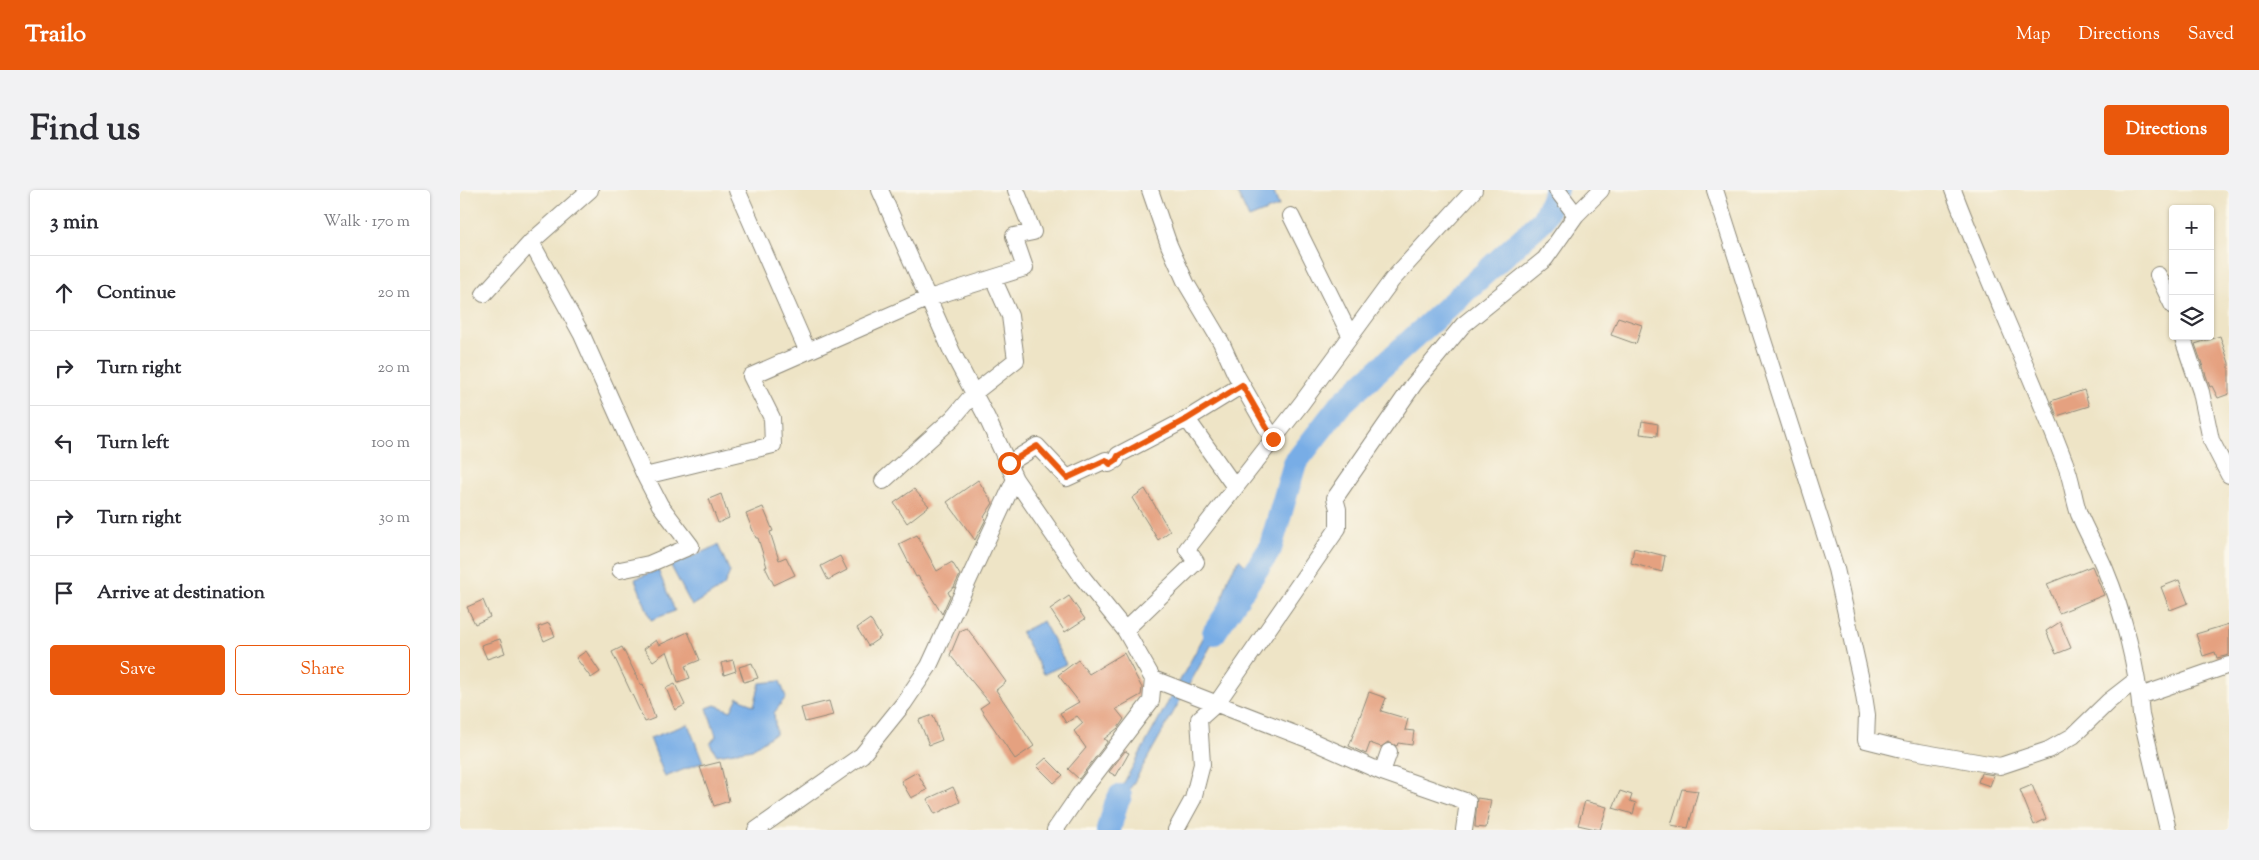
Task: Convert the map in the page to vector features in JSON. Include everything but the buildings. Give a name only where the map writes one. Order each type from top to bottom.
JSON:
[{"type":"street","points":[[484,294],[531,242],[590,190]]},
{"type":"street","points":[[737,190],[807,350]]},
{"type":"street","points":[[880,190],[952,352],[987,418],[1015,479],[1083,578],[1125,630],[1153,679],[1151,701],[1079,795],[1055,830]]},
{"type":"street","points":[[645,476],[773,445],[772,418],[751,376],[929,298],[1025,268],[1014,236],[1033,232],[1016,190]]},
{"type":"street","points":[[1150,190],[1169,245],[1186,283],[1221,342],[1242,385],[1273,439]]},
{"type":"street","points":[[1125,630],[1196,562],[1188,549],[1350,335],[1359,327],[1392,280],[1474,190]]},
{"type":"street","points":[[1176,830],[1193,799],[1202,764],[1199,719],[1217,703],[1338,528],[1338,509],[1335,498],[1414,384],[1463,324],[1545,259],[1576,215],[1601,190]]},
{"type":"street","points":[[1715,190],[1836,569],[1863,689],[1867,715],[1866,740],[1875,744],[2000,766],[2048,750],[2072,736],[2108,701],[2138,688],[2229,665]]},
{"type":"street","points":[[1953,190],[1980,261],[2047,416],[2066,466],[2079,513],[2115,595],[2124,621],[2138,688],[2141,715],[2168,830]]},
{"type":"street","points":[[1559,192],[1576,215]]},
{"type":"street","points":[[1291,216],[1350,335]]},
{"type":"street","points":[[531,242],[582,335],[645,476],[660,505],[691,546],[649,564],[620,570]]},
{"type":"street","points":[[2158,275],[2169,298]]},
{"type":"street","points":[[882,481],[953,418],[974,393],[1016,360],[1010,316],[993,278]]},
{"type":"street","points":[[2183,340],[2201,392],[2211,440],[2229,475]]},
{"type":"street","points":[[1009,463],[1037,446],[1067,478],[1106,460],[1110,464],[1118,456],[1187,419],[1242,385]]},
{"type":"street","points":[[1187,419],[1235,487]]},
{"type":"street","points":[[756,830],[862,755],[904,703],[929,666],[1015,479]]},
{"type":"street","points":[[1153,679],[1305,738],[1382,772],[1468,802],[1464,830]]},
{"type":"street","points":[[1382,772],[1389,752]]},
{"type":"water","points":[[1236,190],[1273,190],[1279,206],[1249,218]]},
{"type":"water","points":[[718,545],[730,572],[724,586],[692,606],[671,566]]},
{"type":"water","points":[[1239,559],[1247,567],[1237,579],[1230,612],[1107,830],[1098,830],[1219,609],[1229,576]]},
{"type":"water","points":[[658,570],[675,611],[651,620],[635,579]]},
{"type":"water","points":[[1043,621],[1066,664],[1044,674],[1021,632]]},
{"type":"water","points":[[780,681],[786,697],[774,713],[776,733],[752,749],[717,755],[710,744],[716,736],[707,708],[715,705],[731,711],[738,697],[754,706],[760,683]]},
{"type":"water","points":[[688,724],[703,762],[665,777],[650,738]]},
{"type":"waterway","points":[[1214,633],[1270,549],[1295,463],[1340,405],[1543,220],[1556,190]]},
{"type":"waterway","points":[[1109,830],[1120,796]]},
{"type":"route","points":[[1009,463],[1037,446],[1067,478],[1106,460],[1110,464],[1118,456],[1187,419],[1242,385],[1273,439]]}]
